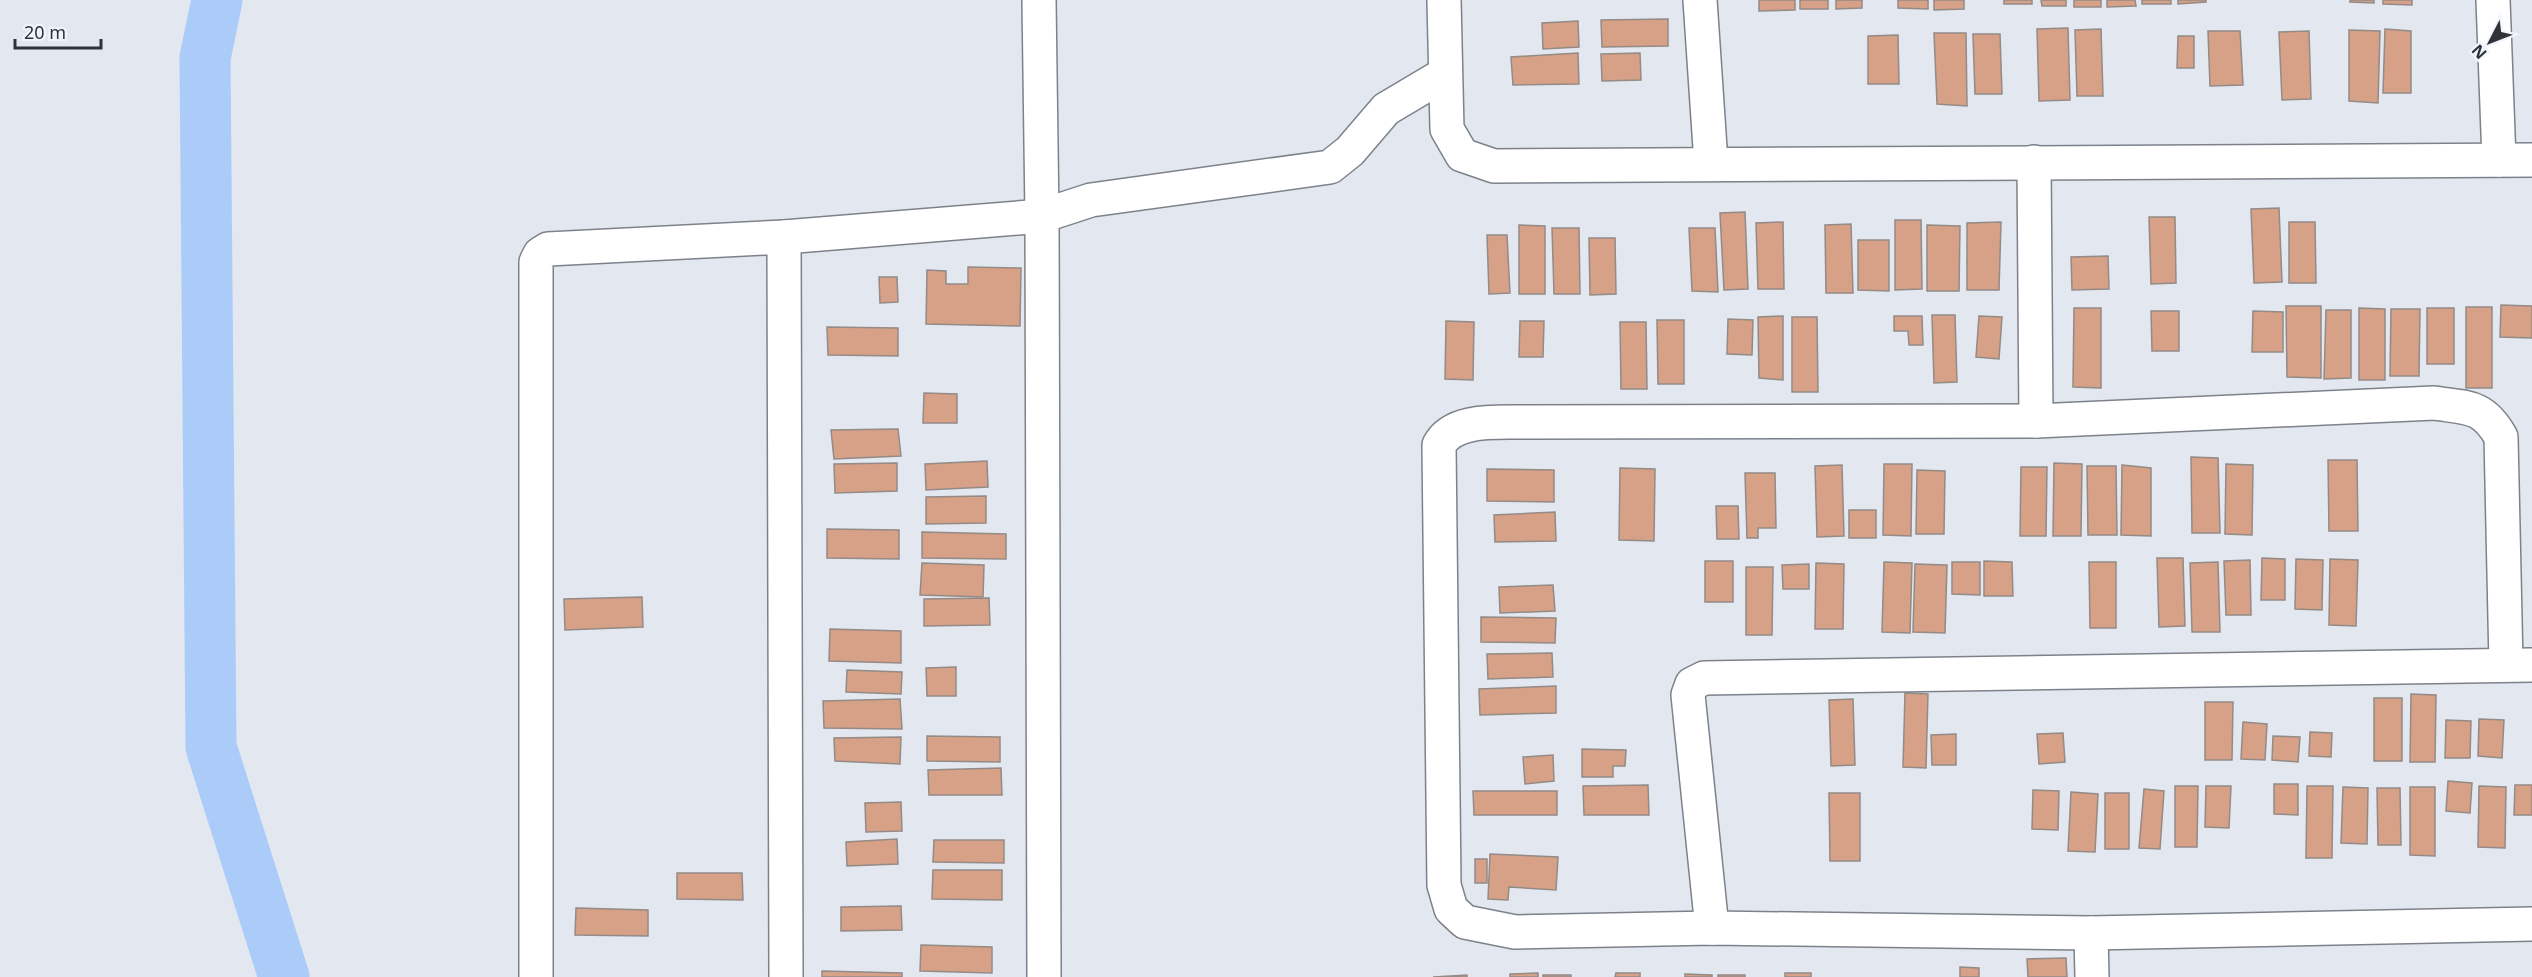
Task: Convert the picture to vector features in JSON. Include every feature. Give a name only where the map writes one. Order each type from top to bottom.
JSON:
[{"type":"street","points":[[1040,0],[1044,977]]},
{"type":"street","points":[[1444,0],[1447,129],[1462,155],[1494,166],[2532,160]]},
{"type":"street","points":[[1700,0],[1711,163]]},
{"type":"street","points":[[2493,0],[2499,160]]},
{"type":"street","points":[[536,977],[536,261],[540,254],[548,249],[784,237],[1042,216],[1090,200],[1330,167],[1345,156],[1386,109],[1445,74]]},
{"type":"street","points":[[2034,162],[2036,421]]},
{"type":"street","points":[[784,237],[786,977]]},
{"type":"street","points":[[1712,928],[1688,695],[1692,684],[1704,678],[2519,664],[2501,437],[2491,419],[2473,408],[2434,403],[2036,421],[1528,422],[1461,426],[1443,437],[1439,445],[1443,858],[1444,885],[1451,909],[1466,922],[1515,932],[1712,928],[2091,933],[2532,924]]},
{"type":"street","points":[[2091,933],[2092,977]]},
{"type":"building","points":[[1759,0],[1795,0],[1795,10],[1759,11]]},
{"type":"building","points":[[1800,0],[1828,0],[1828,9],[1800,9]]},
{"type":"building","points":[[1836,0],[1862,0],[1862,8],[1836,9]]},
{"type":"building","points":[[1898,0],[1928,0],[1928,9],[1898,8]]},
{"type":"building","points":[[1934,0],[1964,0],[1964,9],[1934,10]]},
{"type":"building","points":[[2004,0],[2032,0],[2032,4],[2004,4]]},
{"type":"building","points":[[2041,0],[2066,0],[2066,6],[2042,6]]},
{"type":"building","points":[[2074,0],[2101,0],[2101,7],[2074,7]]},
{"type":"building","points":[[2107,0],[2135,0],[2136,6],[2107,7]]},
{"type":"building","points":[[2142,0],[2171,0],[2171,4],[2142,4]]},
{"type":"building","points":[[2178,0],[2206,0],[2206,2],[2178,4]]},
{"type":"building","points":[[2350,0],[2374,0],[2374,3],[2350,2]]},
{"type":"building","points":[[2383,0],[2412,0],[2412,5],[2383,4]]},
{"type":"building","points":[[1668,19],[1668,46],[1602,47],[1601,20]]},
{"type":"building","points":[[1578,21],[1579,47],[1543,49],[1542,23]]},
{"type":"building","points":[[2068,28],[2070,100],[2039,101],[2037,29]]},
{"type":"building","points":[[2101,29],[2103,96],[2077,96],[2075,30]]},
{"type":"building","points":[[2385,29],[2411,31],[2411,93],[2383,93]]},
{"type":"building","points":[[2349,30],[2380,31],[2378,103],[2349,101]]},
{"type":"building","points":[[2208,31],[2240,31],[2243,85],[2210,86]]},
{"type":"building","points":[[2309,31],[2311,99],[2282,100],[2279,32]]},
{"type":"building","points":[[1934,33],[1966,33],[1967,106],[1937,104]]},
{"type":"building","points":[[1973,34],[2000,34],[2002,94],[1975,94]]},
{"type":"building","points":[[1898,35],[1899,84],[1868,84],[1868,36]]},
{"type":"building","points":[[2178,36],[2194,36],[2194,68],[2177,68]]},
{"type":"building","points":[[1578,53],[1579,84],[1513,85],[1511,57]]},
{"type":"building","points":[[1640,53],[1641,80],[1602,81],[1601,54]]},
{"type":"building","points":[[2279,208],[2282,282],[2254,283],[2251,209]]},
{"type":"building","points":[[1745,212],[1748,289],[1724,290],[1720,213]]},
{"type":"building","points":[[2149,217],[2175,217],[2176,283],[2151,284]]},
{"type":"building","points":[[1895,220],[1921,220],[1922,289],[1895,290]]},
{"type":"building","points":[[1783,222],[1784,289],[1758,289],[1756,223]]},
{"type":"building","points":[[2001,222],[1999,290],[1967,290],[1967,223]]},
{"type":"building","points":[[2289,222],[2315,222],[2316,283],[2289,283]]},
{"type":"building","points":[[1851,224],[1853,293],[1826,293],[1825,225]]},
{"type":"building","points":[[1519,225],[1545,226],[1545,294],[1519,294]]},
{"type":"building","points":[[1927,225],[1960,226],[1959,291],[1927,291]]},
{"type":"building","points":[[1552,228],[1579,228],[1580,294],[1554,294]]},
{"type":"building","points":[[1689,228],[1715,228],[1718,292],[1692,291]]},
{"type":"building","points":[[1487,235],[1507,235],[1510,293],[1489,294]]},
{"type":"building","points":[[1589,238],[1615,238],[1616,294],[1590,295]]},
{"type":"building","points":[[1858,240],[1889,240],[1889,291],[1858,290]]},
{"type":"building","points":[[2108,256],[2109,289],[2072,290],[2071,257]]},
{"type":"building","points":[[968,267],[1021,268],[1020,326],[926,324],[927,270],[946,271],[946,284],[968,284]]},
{"type":"building","points":[[879,277],[897,277],[898,302],[880,303]]},
{"type":"building","points":[[2501,305],[2532,306],[2532,338],[2500,337]]},
{"type":"building","points":[[2286,306],[2321,306],[2321,378],[2287,377]]},
{"type":"building","points":[[2466,307],[2492,307],[2492,388],[2466,388]]},
{"type":"building","points":[[2074,308],[2101,308],[2101,388],[2073,387]]},
{"type":"building","points":[[2359,308],[2385,309],[2385,380],[2359,380]]},
{"type":"building","points":[[2427,308],[2454,308],[2454,364],[2427,364]]},
{"type":"building","points":[[2391,309],[2420,309],[2419,376],[2390,376]]},
{"type":"building","points":[[2326,310],[2351,310],[2351,378],[2324,379]]},
{"type":"building","points":[[2151,311],[2179,311],[2179,351],[2152,351]]},
{"type":"building","points":[[2253,311],[2283,312],[2283,352],[2252,352]]},
{"type":"building","points":[[1932,315],[1955,315],[1957,382],[1934,383]]},
{"type":"building","points":[[1783,316],[1783,380],[1759,378],[1758,317]]},
{"type":"building","points":[[1894,316],[1922,316],[1923,345],[1909,345],[1908,331],[1894,331]]},
{"type":"building","points":[[1979,316],[2002,317],[1999,359],[1976,357]]},
{"type":"building","points":[[1792,317],[1817,317],[1818,392],[1792,392]]},
{"type":"building","points":[[1728,319],[1753,320],[1752,355],[1727,354]]},
{"type":"building","points":[[1657,320],[1684,320],[1684,384],[1658,384]]},
{"type":"building","points":[[1446,321],[1474,322],[1473,380],[1445,379]]},
{"type":"building","points":[[1520,321],[1544,321],[1543,357],[1519,357]]},
{"type":"building","points":[[1620,322],[1646,322],[1647,389],[1621,389]]},
{"type":"building","points":[[827,327],[898,328],[898,356],[828,355]]},
{"type":"building","points":[[924,393],[957,394],[957,423],[923,423]]},
{"type":"building","points":[[898,429],[901,456],[834,459],[831,430]]},
{"type":"building","points":[[2191,457],[2218,458],[2220,533],[2192,533]]},
{"type":"building","points":[[2328,460],[2357,460],[2358,531],[2329,531]]},
{"type":"building","points":[[987,461],[988,487],[926,490],[925,464]]},
{"type":"building","points":[[897,463],[897,491],[835,493],[834,464]]},
{"type":"building","points":[[2054,463],[2082,464],[2081,536],[2053,536]]},
{"type":"building","points":[[1884,464],[1912,464],[1911,536],[1883,535]]},
{"type":"building","points":[[2226,464],[2253,465],[2252,535],[2225,534]]},
{"type":"building","points":[[1842,465],[1844,536],[1817,537],[1815,466]]},
{"type":"building","points":[[2122,465],[2151,468],[2151,536],[2121,535]]},
{"type":"building","points":[[2087,466],[2116,466],[2117,535],[2088,535]]},
{"type":"building","points":[[2021,467],[2047,467],[2046,536],[2020,536]]},
{"type":"building","points":[[1620,468],[1655,469],[1654,541],[1619,540]]},
{"type":"building","points":[[1487,469],[1554,470],[1554,502],[1487,501]]},
{"type":"building","points":[[1917,470],[1945,471],[1944,534],[1916,534]]},
{"type":"building","points":[[1745,473],[1775,473],[1776,528],[1758,528],[1758,538],[1747,538]]},
{"type":"building","points":[[986,496],[986,523],[926,524],[926,497]]},
{"type":"building","points":[[1716,506],[1738,506],[1739,539],[1717,539]]},
{"type":"building","points":[[1849,510],[1876,510],[1876,538],[1849,538]]},
{"type":"building","points":[[1555,512],[1556,541],[1495,542],[1494,515]]},
{"type":"building","points":[[827,529],[899,530],[899,559],[827,558]]},
{"type":"building","points":[[922,532],[1006,534],[1006,559],[922,558]]},
{"type":"building","points":[[2157,558],[2183,558],[2185,626],[2159,627]]},
{"type":"building","points":[[2262,558],[2285,559],[2285,600],[2261,600]]},
{"type":"building","points":[[2296,559],[2323,560],[2322,610],[2295,609]]},
{"type":"building","points":[[2330,559],[2358,560],[2356,626],[2329,625]]},
{"type":"building","points":[[2250,560],[2251,615],[2226,615],[2224,561]]},
{"type":"building","points":[[1705,561],[1733,561],[1733,602],[1705,602]]},
{"type":"building","points":[[1984,561],[2012,562],[2013,596],[1984,596]]},
{"type":"building","points":[[1884,562],[1912,563],[1910,633],[1882,632]]},
{"type":"building","points":[[1952,562],[1980,562],[1980,595],[1952,594]]},
{"type":"building","points":[[2089,562],[2116,562],[2116,628],[2090,628]]},
{"type":"building","points":[[2218,562],[2220,632],[2192,632],[2190,563]]},
{"type":"building","points":[[922,563],[984,565],[983,597],[920,595]]},
{"type":"building","points":[[1816,563],[1844,564],[1843,629],[1815,629]]},
{"type":"building","points":[[1809,564],[1809,589],[1783,589],[1782,565]]},
{"type":"building","points":[[1915,564],[1947,565],[1945,633],[1913,632]]},
{"type":"building","points":[[1746,567],[1773,567],[1772,635],[1746,635]]},
{"type":"building","points":[[1553,585],[1555,611],[1500,613],[1499,587]]},
{"type":"building","points":[[642,597],[643,627],[565,630],[564,599]]},
{"type":"building","points":[[989,598],[990,625],[924,626],[924,599]]},
{"type":"building","points":[[1481,617],[1556,618],[1555,643],[1481,642]]},
{"type":"building","points":[[830,629],[901,631],[901,663],[829,661]]},
{"type":"building","points":[[1552,653],[1553,677],[1488,679],[1487,654]]},
{"type":"building","points":[[956,667],[956,696],[927,696],[926,668]]},
{"type":"building","points":[[847,670],[902,672],[901,694],[846,692]]},
{"type":"building","points":[[1556,686],[1556,713],[1480,715],[1479,689]]},
{"type":"building","points":[[1905,693],[1928,694],[1926,768],[1903,767]]},
{"type":"building","points":[[2411,694],[2436,695],[2435,762],[2410,762]]},
{"type":"building","points":[[2374,698],[2402,698],[2402,761],[2374,761]]},
{"type":"building","points":[[900,699],[902,729],[824,728],[823,701]]},
{"type":"building","points":[[1853,699],[1855,765],[1831,766],[1829,700]]},
{"type":"building","points":[[2205,702],[2233,702],[2232,760],[2205,760]]},
{"type":"building","points":[[2479,719],[2504,720],[2502,758],[2478,756]]},
{"type":"building","points":[[2446,720],[2471,721],[2470,758],[2445,758]]},
{"type":"building","points":[[2243,722],[2267,724],[2265,760],[2241,759]]},
{"type":"building","points":[[2310,732],[2332,733],[2331,757],[2309,756]]},
{"type":"building","points":[[2063,733],[2065,762],[2039,764],[2037,734]]},
{"type":"building","points":[[1956,734],[1956,765],[1932,765],[1931,735]]},
{"type":"building","points":[[927,736],[1000,737],[1000,762],[927,761]]},
{"type":"building","points":[[2273,736],[2300,737],[2298,762],[2272,760]]},
{"type":"building","points":[[901,737],[900,764],[835,761],[834,738]]},
{"type":"building","points":[[1582,749],[1626,750],[1625,766],[1613,766],[1613,777],[1582,777]]},
{"type":"building","points":[[1553,755],[1554,781],[1525,784],[1523,757]]},
{"type":"building","points":[[1001,768],[1002,795],[929,795],[928,770]]},
{"type":"building","points":[[2448,781],[2472,783],[2470,813],[2446,811]]},
{"type":"building","points":[[2274,784],[2298,784],[2298,815],[2274,814]]},
{"type":"building","points":[[1648,785],[1649,815],[1584,815],[1583,786]]},
{"type":"building","points":[[2515,785],[2532,785],[2532,815],[2514,815]]},
{"type":"building","points":[[2175,786],[2198,786],[2197,847],[2175,847]]},
{"type":"building","points":[[2206,786],[2231,786],[2229,828],[2205,827]]},
{"type":"building","points":[[2307,786],[2333,786],[2332,858],[2306,858]]},
{"type":"building","points":[[2479,786],[2506,787],[2505,848],[2478,847]]},
{"type":"building","points":[[2343,787],[2368,788],[2367,844],[2341,843]]},
{"type":"building","points":[[2410,787],[2435,787],[2435,856],[2410,855]]},
{"type":"building","points":[[2377,788],[2400,788],[2401,845],[2378,845]]},
{"type":"building","points":[[2144,789],[2164,791],[2160,849],[2139,848]]},
{"type":"building","points":[[2033,790],[2059,791],[2058,830],[2032,829]]},
{"type":"building","points":[[1473,791],[1557,791],[1557,815],[1474,815]]},
{"type":"building","points":[[2071,792],[2098,794],[2095,852],[2068,851]]},
{"type":"building","points":[[1829,793],[1860,793],[1860,861],[1830,861]]},
{"type":"building","points":[[2105,793],[2129,793],[2129,849],[2105,849]]},
{"type":"building","points":[[901,802],[902,831],[866,832],[865,803]]},
{"type":"building","points":[[897,839],[898,864],[847,866],[846,842]]},
{"type":"building","points":[[934,840],[1004,840],[1004,863],[933,862]]},
{"type":"building","points":[[1490,854],[1558,857],[1556,890],[1509,887],[1508,900],[1488,899]]},
{"type":"building","points":[[1475,859],[1487,859],[1487,883],[1475,883]]},
{"type":"building","points":[[933,870],[1002,870],[1002,900],[932,899]]},
{"type":"building","points":[[677,873],[742,873],[743,900],[677,899]]},
{"type":"building","points":[[901,906],[902,930],[841,931],[841,907]]},
{"type":"building","points":[[576,908],[648,910],[648,936],[575,935]]},
{"type":"building","points":[[921,945],[992,947],[992,973],[920,971]]},
{"type":"building","points":[[2066,958],[2067,977],[2028,977],[2027,959]]},
{"type":"building","points":[[1960,967],[1979,968],[1979,977],[1960,977]]},
{"type":"building","points":[[822,971],[902,973],[902,977],[822,977]]},
{"type":"building","points":[[1538,973],[1538,977],[1510,977],[1510,974]]},
{"type":"building","points":[[1616,973],[1640,973],[1640,977],[1615,977]]},
{"type":"building","points":[[1785,973],[1811,973],[1811,977],[1785,977]]},
{"type":"building","points":[[1685,974],[1712,975],[1712,977],[1685,977]]},
{"type":"building","points":[[1467,975],[1467,977],[1433,977]]},
{"type":"building","points":[[1543,975],[1571,975],[1571,977],[1543,977]]},
{"type":"building","points":[[1718,975],[1745,975],[1745,977],[1718,977]]},
{"type":"waterway","points":[[217,0],[205,58],[211,747],[284,977]]}]
